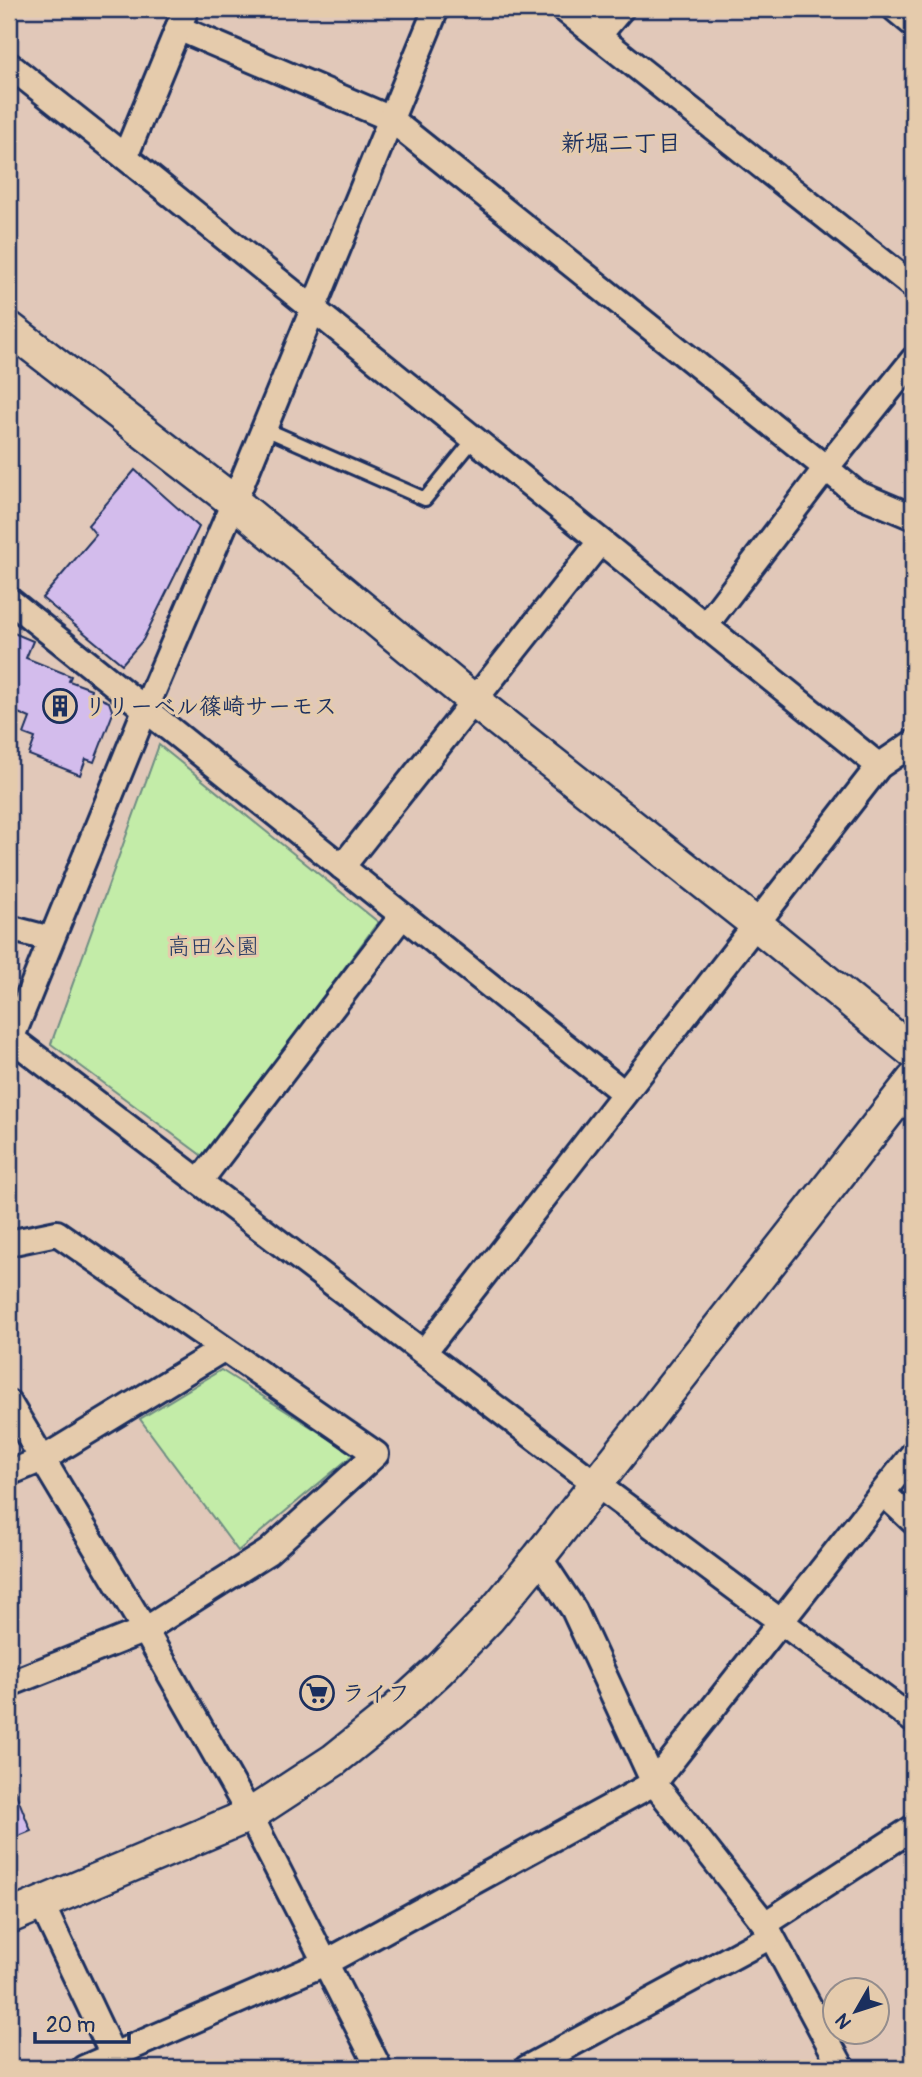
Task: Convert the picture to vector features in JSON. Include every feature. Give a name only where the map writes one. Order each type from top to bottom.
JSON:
[{"type":"street","points":[[436,9],[10,1041],[200,1181],[596,1484],[913,1720]]},
{"type":"street","points":[[564,9],[913,286]]},
{"type":"street","points":[[598,36],[621,9]]},
{"type":"street","points":[[895,9],[913,24]]},
{"type":"street","points":[[125,157],[182,18],[390,118],[856,493],[913,517]]},
{"type":"street","points":[[9,65],[879,766]]},
{"type":"street","points":[[9,328],[234,502],[474,701],[913,1052]]},
{"type":"street","points":[[705,626],[913,360]]},
{"type":"street","points":[[342,867],[600,542]]},
{"type":"street","points":[[9,600],[624,1093]]},
{"type":"street","points":[[424,1352],[879,766],[913,743]]},
{"type":"street","points":[[200,1181],[402,916]]},
{"type":"street","points":[[9,928],[51,939]]},
{"type":"street","points":[[9,1917],[250,1815],[334,1760],[390,1715],[439,1670],[488,1619],[539,1557],[913,1080]]},
{"type":"street","points":[[9,1243],[57,1233],[376,1454],[268,1552],[145,1630],[9,1685]]},
{"type":"street","points":[[9,1473],[43,1459],[223,1349]]},
{"type":"street","points":[[9,1403],[145,1630],[250,1815],[379,2068]]},
{"type":"street","points":[[83,2068],[325,1963],[654,1783],[913,1454]]},
{"type":"street","points":[[883,1493],[913,1521]]},
{"type":"street","points":[[539,1557],[574,1610],[654,1783],[768,1930],[842,2068]]},
{"type":"street","points":[[527,2068],[768,1930],[913,1828]]},
{"type":"street","points":[[41,1903],[113,2054]]},
{"type":"lane","points":[[263,428],[425,499],[474,439]]},
{"type":"green space","name":"高田公園","points":[[159,745],[378,922],[205,1158],[51,1044]]},
{"type":"green space","points":[[221,1370],[354,1454],[238,1551],[140,1419]]},
{"type":"building","points":[[135,470],[199,527],[143,640],[122,664],[42,598],[96,535],[88,525]]},
{"type":"building","name":"リリーベル篠崎サーモス","points":[[9,631],[33,641],[26,658],[71,676],[69,681],[91,689],[90,694],[109,702],[113,713],[94,762],[86,759],[80,775],[29,755],[35,738],[24,734],[30,718],[9,709]]},
{"type":"building","points":[[15,1791],[31,1831],[9,1840],[9,1794]]},
{"type":"place","name":"リリーベル篠崎サーモス","points":[[60,706]]},
{"type":"place","name":"ライフ","points":[[317,1693]]},
{"type":"district","name":"新堀二丁目","points":[[621,143]]}]
